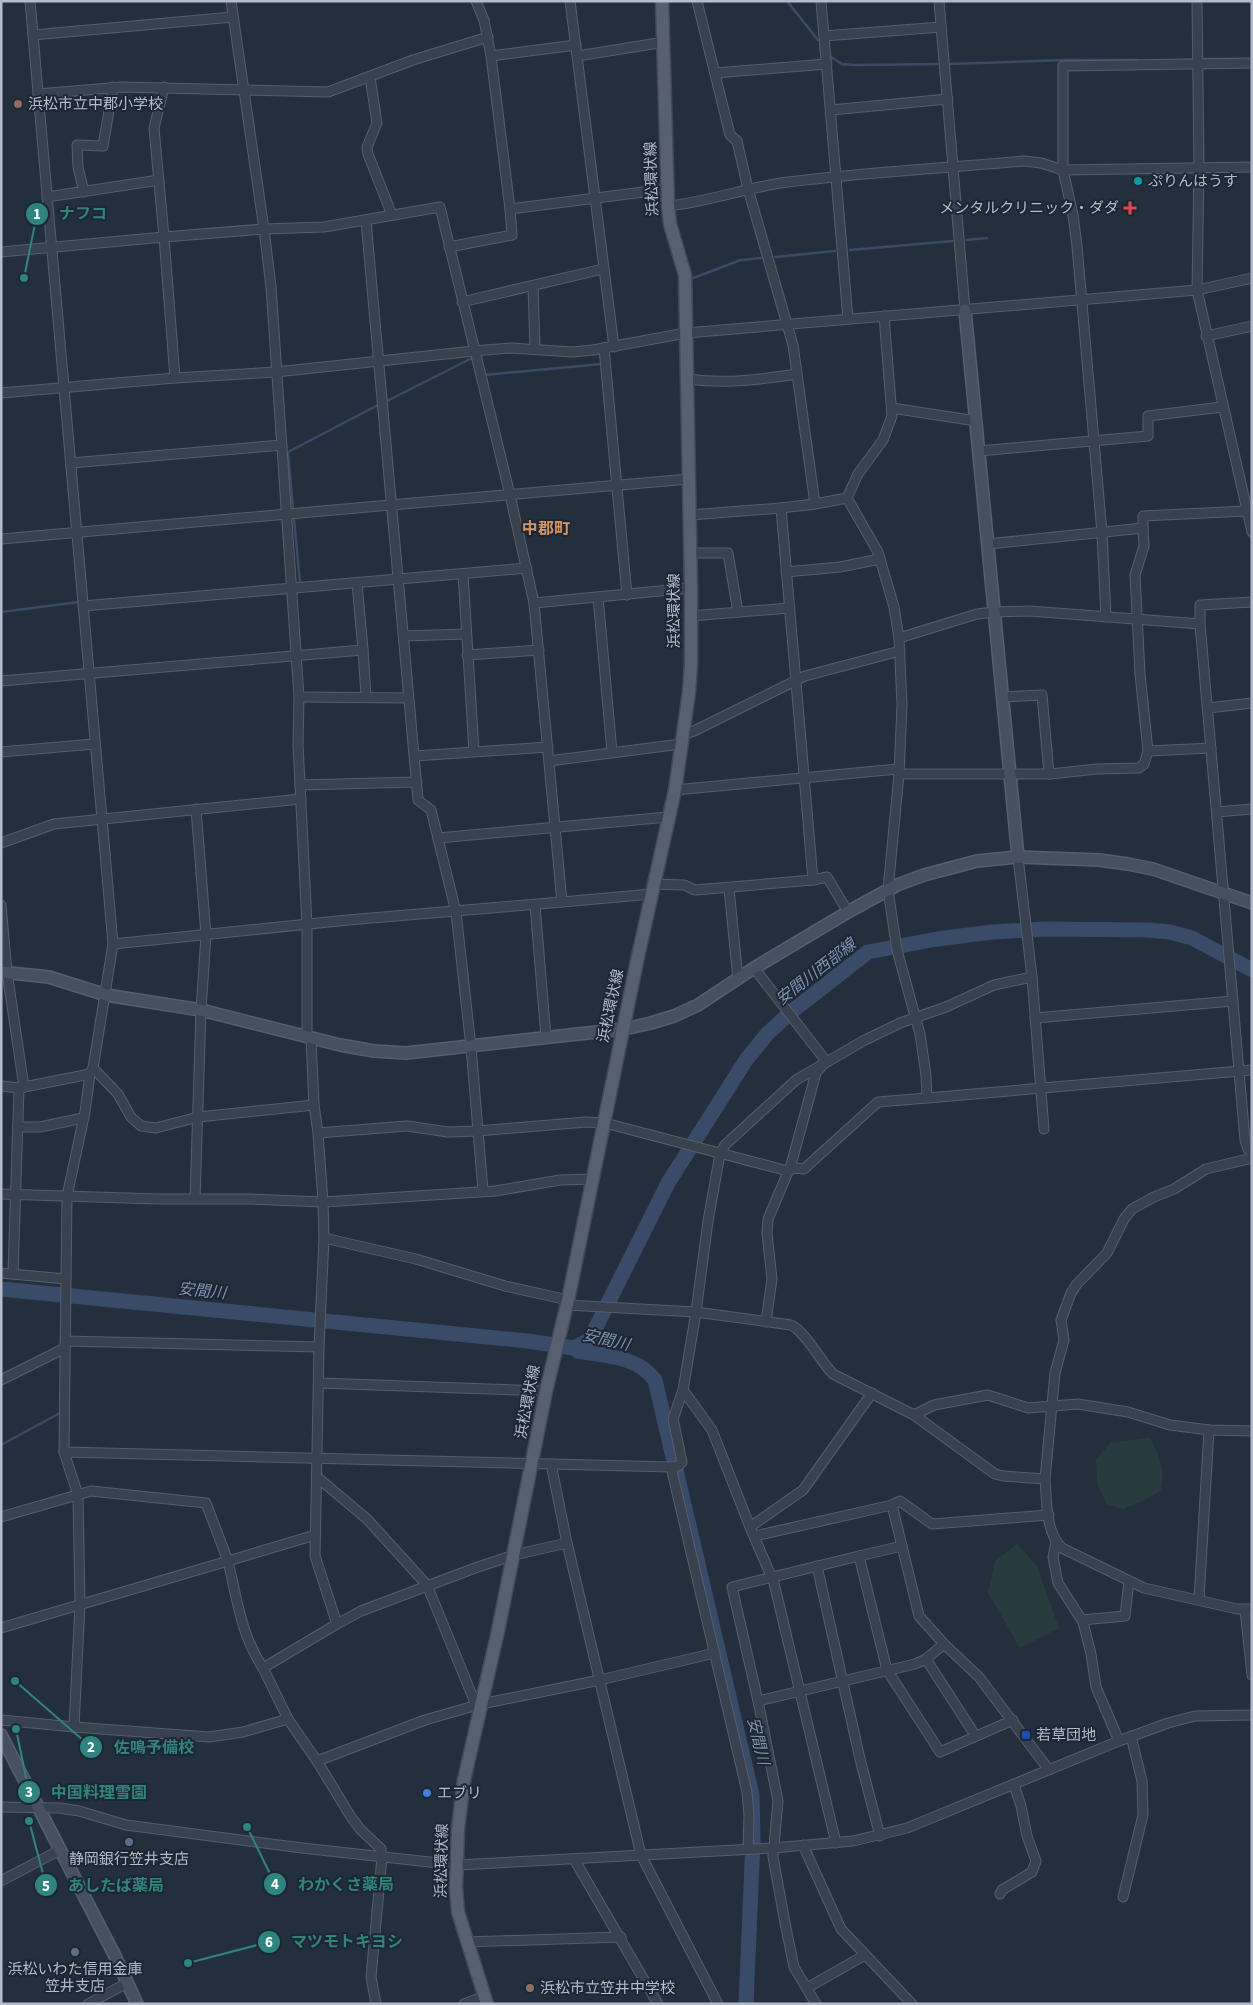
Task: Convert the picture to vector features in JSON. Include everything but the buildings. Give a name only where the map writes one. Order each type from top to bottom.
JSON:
[{"type":"main road","name":"浜松環状線","points":[[486,2000],[458,1912],[458,1829],[464,1780],[479,1704],[514,1555],[546,1391],[567,1302],[675,790],[691,664],[690,515],[684,271],[670,224],[668,206],[662,1]]},
{"type":"street","points":[[30,1],[113,944],[84,1118],[67,1196],[64,1452],[78,1495],[80,1604],[74,1727]]},
{"type":"street","points":[[231,1],[271,287],[292,589],[299,697],[300,785],[307,925],[309,1037],[324,1202],[315,1556],[337,1624]]},
{"type":"street","points":[[449,247],[512,235],[488,36],[476,1]]},
{"type":"street","points":[[570,1],[614,347]]},
{"type":"street","points":[[697,1],[730,135],[737,141],[748,189],[794,345],[796,374],[815,504]]},
{"type":"street","points":[[821,1],[848,319]]},
{"type":"street","points":[[939,1],[965,310],[1009,774],[1028,934],[1044,1129]]},
{"type":"street","points":[[1197,1],[1199,168],[1197,290],[1252,532]]},
{"type":"street","points":[[33,35],[233,17]]},
{"type":"street","points":[[824,36],[941,26]]},
{"type":"street","points":[[38,94],[114,87],[328,92],[413,60],[488,36]]},
{"type":"street","points":[[578,56],[664,42]]},
{"type":"street","points":[[491,56],[576,45]]},
{"type":"street","points":[[1106,617],[1102,533],[1073,215],[1063,170],[1063,66],[1252,63]]},
{"type":"street","points":[[715,74],[827,64]]},
{"type":"street","points":[[370,77],[377,123],[367,147],[368,154],[392,215]]},
{"type":"street","points":[[84,192],[78,167],[77,146],[103,146],[114,87]]},
{"type":"street","points":[[164,87],[154,128],[175,378]]},
{"type":"street","points":[[831,110],[948,99]]},
{"type":"street","points":[[668,206],[699,202],[748,189],[786,182],[1024,162],[1041,163],[1063,170],[1252,167]]},
{"type":"street","points":[[47,198],[159,180]]},
{"type":"street","points":[[510,209],[667,189]]},
{"type":"street","points":[[1,252],[264,229],[324,227],[440,207],[510,495],[534,603],[562,902]]},
{"type":"street","points":[[366,221],[380,360],[391,505],[418,800],[431,810],[456,912],[471,1047],[483,1191]]},
{"type":"street","points":[[462,302],[603,269]]},
{"type":"street","points":[[1,393],[175,378],[276,372],[511,348],[572,352],[614,347],[686,333],[1197,290],[1252,278]]},
{"type":"street","points":[[533,286],[535,349]]},
{"type":"street","points":[[847,498],[858,474],[883,440],[892,416],[884,316]]},
{"type":"street","points":[[1206,336],[1252,326]]},
{"type":"street","points":[[604,348],[627,595]]},
{"type":"street","points":[[687,379],[712,382],[740,382],[796,374]]},
{"type":"street","points":[[979,451],[1148,436],[1148,416],[1222,406]]},
{"type":"street","points":[[892,408],[976,421]]},
{"type":"street","points":[[71,463],[282,445]]},
{"type":"street","points":[[1,539],[689,479]]},
{"type":"street","points":[[690,515],[782,508],[847,498]]},
{"type":"street","points":[[847,498],[869,535],[880,559],[894,606],[899,638],[902,705],[899,772],[888,890],[897,950],[923,1054],[926,1098]]},
{"type":"street","points":[[782,508],[813,880]]},
{"type":"street","points":[[675,790],[805,778],[899,772],[1049,774],[1097,769],[1139,768],[1144,764],[1148,751],[1140,674],[1135,575],[1144,546],[1144,516],[1246,511]]},
{"type":"street","points":[[988,544],[1143,528]]},
{"type":"street","points":[[690,553],[728,553],[738,612]]},
{"type":"street","points":[[786,572],[840,567],[880,559]]},
{"type":"street","points":[[83,606],[527,568]]},
{"type":"street","points":[[463,574],[474,751]]},
{"type":"street","points":[[357,583],[366,696]]},
{"type":"street","points":[[534,603],[691,588]]},
{"type":"street","points":[[598,597],[612,752]]},
{"type":"street","points":[[1252,602],[1200,606],[1200,624],[1245,1140],[1248,1149],[1252,1153]]},
{"type":"street","points":[[691,616],[790,608]]},
{"type":"street","points":[[899,638],[977,614],[995,612],[1030,611],[1200,624]]},
{"type":"street","points":[[404,636],[466,634]]},
{"type":"street","points":[[1,681],[363,650]]},
{"type":"street","points":[[467,655],[539,650]]},
{"type":"street","points":[[549,760],[612,752],[682,739],[694,731],[805,676],[900,651]]},
{"type":"street","points":[[1002,697],[1042,695],[1049,774]]},
{"type":"street","points":[[299,697],[366,696],[408,698]]},
{"type":"street","points":[[1208,708],[1252,703]]},
{"type":"street","points":[[1,752],[94,744]]},
{"type":"street","points":[[415,756],[548,747]]},
{"type":"street","points":[[1148,751],[1211,748]]},
{"type":"street","points":[[300,785],[417,782]]},
{"type":"street","points":[[1,843],[54,824],[196,809],[223,809],[262,802],[301,799]]},
{"type":"street","points":[[196,809],[206,935],[201,1010],[196,1199]]},
{"type":"street","points":[[1217,812],[1252,809]]},
{"type":"street","points":[[438,838],[668,817]]},
{"type":"street","points":[[4,972],[49,977],[106,995],[201,1010],[374,1051],[406,1053],[624,1029],[674,1016],[698,1005],[754,968],[888,890],[955,865],[1006,857],[1099,860],[1153,869],[1252,903]]},
{"type":"street","points":[[113,944],[535,905],[684,885],[695,890],[813,880],[827,877],[848,912]]},
{"type":"street","points":[[729,888],[738,980]]},
{"type":"street","points":[[1,905],[4,972],[22,1087],[18,1127],[13,1274]]},
{"type":"street","points":[[535,905],[546,1037]]},
{"type":"street","points":[[754,968],[826,1062]]},
{"type":"street","points":[[64,1452],[674,1467],[682,1462],[673,1419],[683,1390],[708,1221],[720,1154],[725,1145],[796,1080],[881,1032],[915,1017],[946,1007],[994,985],[1032,978]]},
{"type":"street","points":[[1035,1018],[1233,1001]]},
{"type":"street","points":[[766,1322],[772,1279],[767,1233],[768,1219],[788,1171],[816,1073],[826,1062]]},
{"type":"street","points":[[318,1133],[407,1126],[448,1132],[478,1131],[586,1122],[605,1124],[788,1171],[794,1168],[804,1170],[878,1102],[1252,1070]]},
{"type":"street","points":[[91,1071],[118,1094],[131,1117],[141,1126],[156,1128],[198,1117],[314,1105]]},
{"type":"street","points":[[1,1086],[22,1087],[91,1071]]},
{"type":"street","points":[[18,1127],[40,1127],[84,1118]]},
{"type":"street","points":[[1252,1158],[1206,1169],[1174,1189],[1132,1209],[1124,1219],[1107,1253],[1077,1284],[1062,1313],[1061,1320],[1064,1340],[1057,1364],[1045,1479],[1052,1534],[1062,1548],[1144,1588],[1249,1610],[1252,1675]]},
{"type":"street","points":[[1,1194],[324,1202],[495,1190],[560,1180],[593,1179]]},
{"type":"street","points":[[324,1238],[416,1259],[505,1286],[567,1302],[696,1312],[796,1327],[833,1374],[914,1415],[996,1474],[1045,1479]]},
{"type":"street","points":[[1,1273],[66,1279]]},
{"type":"street","points":[[1,1380],[65,1344],[319,1347]]},
{"type":"street","points":[[319,1384],[546,1391]]},
{"type":"street","points":[[683,1390],[712,1430],[750,1528],[772,1578],[836,1843]]},
{"type":"street","points":[[750,1528],[803,1490],[872,1393]]},
{"type":"street","points":[[914,1415],[934,1405],[988,1395],[1020,1407],[1078,1404],[1104,1406],[1170,1424],[1209,1430],[1252,1431]]},
{"type":"street","points":[[1199,1599],[1209,1430]]},
{"type":"street","points":[[551,1464],[567,1543],[641,1856],[718,2004]]},
{"type":"street","points":[[674,1467],[747,1792],[751,1849]]},
{"type":"street","points":[[317,1477],[367,1519],[426,1586],[479,1704]]},
{"type":"street","points":[[1,1517],[91,1492],[206,1503],[228,1561],[251,1650],[288,1719],[317,1760],[360,1829],[381,1849],[371,1977],[376,2004]]},
{"type":"street","points":[[755,1536],[892,1505],[900,1501],[932,1524],[1049,1515]]},
{"type":"street","points":[[892,1505],[919,1616],[944,1644],[979,1677],[1049,1770]]},
{"type":"street","points":[[1,1628],[315,1535]]},
{"type":"street","points":[[1056,1542],[1053,1557],[1058,1583],[1082,1620],[1091,1654],[1096,1687],[1119,1741]]},
{"type":"street","points":[[262,1668],[361,1612],[426,1586],[514,1555],[567,1543]]},
{"type":"street","points":[[816,2004],[794,1967],[792,1958],[773,1848],[778,1801],[732,1587],[902,1546]]},
{"type":"street","points":[[859,1556],[887,1670],[940,1752],[975,1735],[1013,1720]]},
{"type":"street","points":[[817,1566],[860,1759],[880,1836]]},
{"type":"street","points":[[1082,1620],[1125,1616],[1129,1581]]},
{"type":"street","points":[[758,1701],[926,1659],[944,1644]]},
{"type":"street","points":[[317,1760],[425,1720],[479,1704],[600,1680],[715,1654]]},
{"type":"street","points":[[926,1659],[975,1735]]},
{"type":"street","points":[[1,1807],[79,1811],[126,1825],[457,1866],[773,1848],[836,1843],[880,1836],[907,1828],[1168,1722],[1195,1716],[1252,1715]]},
{"type":"street","points":[[1,1720],[209,1737],[243,1732],[288,1719]]},
{"type":"street","points":[[1,1735],[115,1956],[137,2004]]},
{"type":"street","points":[[1123,1897],[1143,1815],[1142,1780],[1132,1736]]},
{"type":"street","points":[[1000,1894],[1002,1890],[1032,1872],[1036,1860],[1027,1836],[1021,1806],[1014,1785]]},
{"type":"street","points":[[803,1845],[841,1929],[912,2004]]},
{"type":"street","points":[[1,1881],[60,1850]]},
{"type":"street","points":[[574,1859],[621,1937],[658,2004]]},
{"type":"street","points":[[466,1942],[621,1937]]},
{"type":"street","points":[[807,1988],[865,1955]]},
{"type":"street","points":[[88,2004],[127,1983]]},
{"type":"street","points":[[464,2004],[486,2000]]},
{"type":"green space","points":[[1150,1438],[1161,1463],[1161,1490],[1143,1501],[1123,1509],[1107,1504],[1097,1484],[1096,1460],[1111,1442]]},
{"type":"green space","points":[[1017,1544],[1037,1566],[1059,1628],[1020,1648],[988,1593],[995,1561]]},
{"type":"waterway","points":[[787,1],[818,40]]},
{"type":"waterway","points":[[831,57],[842,64],[854,65],[940,64]]},
{"type":"waterway","points":[[1202,59],[1248,59]]},
{"type":"waterway","points":[[950,64],[1066,60],[1138,60]]},
{"type":"waterway","points":[[1181,60],[1191,60]]},
{"type":"waterway","points":[[967,240],[987,238]]},
{"type":"waterway","points":[[850,250],[953,241]]},
{"type":"waterway","points":[[775,257],[835,251]]},
{"type":"waterway","points":[[693,278],[741,260],[761,258]]},
{"type":"waterway","points":[[387,401],[472,358]]},
{"type":"waterway","points":[[484,375],[602,364]]},
{"type":"waterway","points":[[293,509],[288,452],[378,405]]},
{"type":"waterway","points":[[294,518],[300,583]]},
{"type":"waterway","points":[[106,600],[160,595]]},
{"type":"waterway","points":[[1,612],[79,602]]},
{"type":"waterway","name":"安間川西部線","points":[[574,1348],[586,1342],[592,1335],[668,1183],[746,1060],[767,1034],[791,1012],[868,952],[937,939],[992,932],[1045,929],[1148,930],[1170,932],[1192,938],[1252,970]]},
{"type":"waterway","name":"安間川","points":[[1,1289],[528,1341],[620,1358],[648,1372],[655,1380],[752,1795],[753,1840],[746,2004]]},
{"type":"waterway","points":[[1,1445],[60,1413]]},
{"type":"place","name":"浜松市立中郡小学校","points":[[18,104]]},
{"type":"place","name":"ぷりんはうす","points":[[1138,181]]},
{"type":"place","name":"メンタルクリニック・ダダ","points":[[1130,208]]},
{"type":"place","name":"ナフコ","points":[[24,278]]},
{"type":"place","name":"佐鳴予備校","points":[[15,1681]]},
{"type":"place","name":"中国料理雪園","points":[[16,1729]]},
{"type":"place","name":"若草団地","points":[[1026,1735]]},
{"type":"place","name":"エブリ","points":[[427,1793]]},
{"type":"place","name":"あしたば薬局","points":[[29,1821]]},
{"type":"place","name":"わかくさ薬局","points":[[247,1827]]},
{"type":"place","name":"静岡銀行笠井支店","points":[[129,1842]]},
{"type":"place","name":"浜松いわた信用金庫 笠井支店","points":[[75,1952]]},
{"type":"place","name":"マツモトキヨシ","points":[[188,1963]]},
{"type":"place","name":"浜松市立笠井中学校","points":[[530,1988]]},
{"type":"district","name":"中郡町","points":[[546,529]]}]
